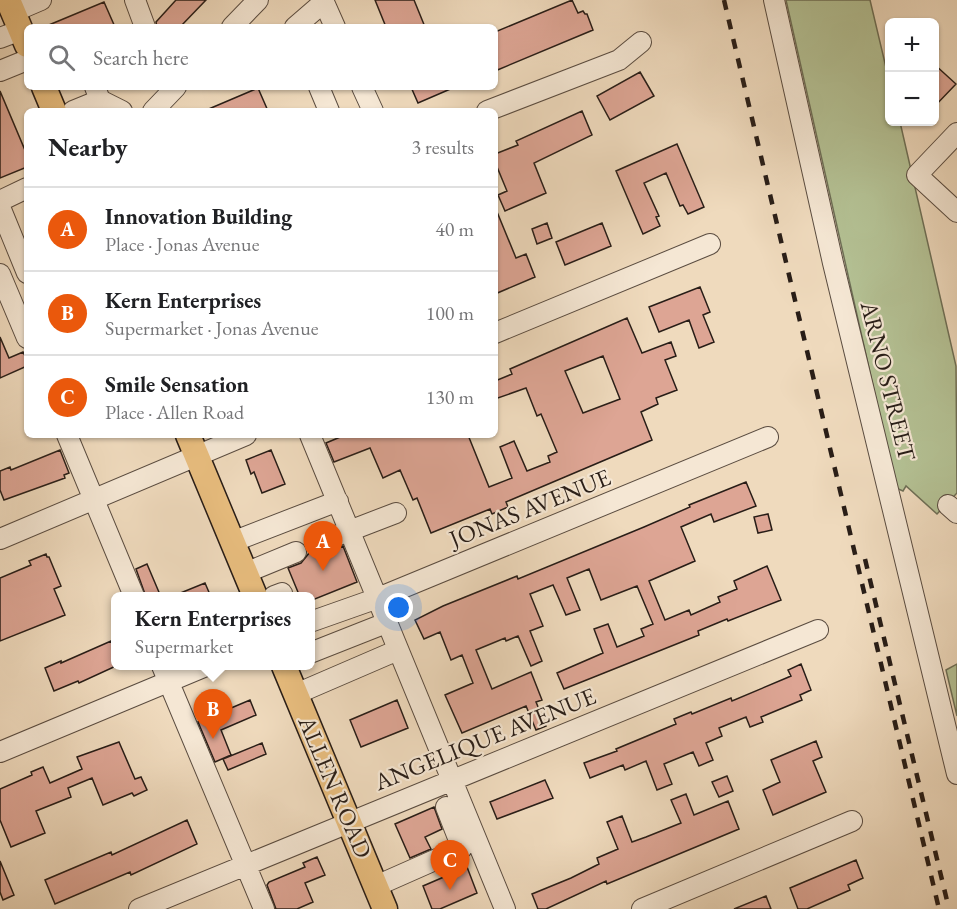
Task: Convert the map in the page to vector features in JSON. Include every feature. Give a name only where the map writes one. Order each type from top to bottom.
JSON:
[{"type":"main road","points":[[45,90],[53,108]]},
{"type":"main road","points":[[192,445],[253,592]]},
{"type":"main road","name":"ALLEN ROAD","points":[[286,670],[385,909]]},
{"type":"street","points":[[14,25],[41,0]]},
{"type":"street","points":[[135,0],[144,24]]},
{"type":"street","points":[[235,24],[258,0]]},
{"type":"street","name":"ARNO STREET","points":[[774,0],[833,263],[957,774]]},
{"type":"street","points":[[298,24],[323,1],[334,24]]},
{"type":"street","points":[[495,108],[619,60],[640,42]]},
{"type":"street","points":[[0,71],[24,61]]},
{"type":"street","points":[[156,108],[171,90]]},
{"type":"street","points":[[320,90],[328,108]]},
{"type":"street","points":[[363,90],[372,108]]},
{"type":"street","points":[[77,108],[97,94],[118,108]]},
{"type":"street","points":[[957,133],[917,175],[957,212]]},
{"type":"street","points":[[24,189],[2,200],[0,207],[24,266]]},
{"type":"street","points":[[498,332],[710,244]]},
{"type":"street","points":[[0,274],[24,330]]},
{"type":"street","name":"JONAS AVENUE","points":[[315,620],[378,598],[768,437]]},
{"type":"street","points":[[68,438],[132,592]]},
{"type":"street","points":[[0,539],[94,499],[192,445],[230,438]]},
{"type":"street","points":[[311,438],[505,909]]},
{"type":"street","points":[[232,542],[338,501]]},
{"type":"street","points":[[318,543],[396,513]]},
{"type":"street","points":[[245,573],[296,552]]},
{"type":"street","points":[[315,651],[386,623]]},
{"type":"street","name":"ANGELIQUE AVENUE","points":[[139,909],[818,630]]},
{"type":"street","points":[[296,694],[398,650]]},
{"type":"street","points":[[0,752],[166,674],[186,670]]},
{"type":"street","points":[[166,674],[264,909]]},
{"type":"street","points":[[376,886],[462,848],[446,807]]},
{"type":"street","points":[[642,909],[852,821]]},
{"type":"green space","points":[[786,0],[870,0],[885,63],[885,126],[901,126],[956,366],[957,493],[937,514],[906,486],[903,491],[896,488]]},
{"type":"green space","points":[[957,664],[957,716],[946,670]]},
{"type":"building","points":[[176,0],[206,0],[183,24],[156,24]]},
{"type":"building","points":[[375,0],[414,0],[424,24],[385,24]]},
{"type":"building","points":[[572,0],[578,13],[583,11],[587,14],[593,30],[498,70],[498,31]]},
{"type":"building","points":[[104,2],[114,24],[51,24]]},
{"type":"building","points":[[939,69],[956,84],[939,102]]},
{"type":"building","points":[[640,72],[654,96],[610,120],[597,96]]},
{"type":"building","points":[[253,90],[259,90],[267,108],[211,108]]},
{"type":"building","points":[[412,90],[448,90],[418,103]]},
{"type":"building","points":[[0,91],[24,148],[24,168],[0,178]]},
{"type":"building","points":[[582,111],[592,135],[534,163],[546,193],[505,211],[498,195],[507,191],[498,169],[498,153],[518,145],[516,141]]},
{"type":"building","points":[[677,144],[704,207],[688,214],[683,205],[680,206],[666,173],[644,183],[659,216],[656,217],[660,226],[643,234],[616,171]]},
{"type":"building","points":[[498,214],[516,258],[526,254],[535,277],[498,293]]},
{"type":"building","points":[[547,223],[552,238],[537,244],[532,229]]},
{"type":"building","points":[[602,223],[611,246],[565,265],[556,242]]},
{"type":"building","points":[[700,287],[710,312],[703,315],[714,342],[699,348],[689,320],[659,332],[649,307]]},
{"type":"building","points":[[627,318],[642,353],[671,342],[676,356],[665,360],[677,390],[656,398],[658,404],[641,412],[652,440],[506,502],[508,507],[492,514],[490,509],[431,533],[417,498],[413,500],[400,470],[383,478],[370,448],[334,462],[326,443],[338,438],[469,438],[489,487],[512,478],[500,447],[514,441],[527,471],[550,462],[548,456],[557,452],[541,414],[537,416],[526,388],[498,398],[498,380],[512,374],[510,369]],"holes":[[[603,356],[620,399],[583,413],[565,371]]]},
{"type":"building","points":[[0,337],[9,358],[23,352],[24,367],[0,378]]},
{"type":"building","points":[[60,450],[69,473],[64,475],[65,478],[4,500],[0,490],[0,471],[10,467],[11,470]]},
{"type":"building","points":[[271,450],[285,484],[262,493],[254,472],[251,474],[246,460]]},
{"type":"building","points":[[746,482],[756,506],[714,522],[711,514],[681,527],[695,561],[649,581],[665,620],[689,610],[691,615],[720,602],[718,597],[737,589],[734,581],[767,566],[781,600],[728,621],[727,619],[698,631],[699,635],[564,689],[557,673],[603,653],[594,629],[608,624],[617,647],[644,636],[641,629],[653,624],[637,586],[601,600],[589,569],[567,578],[580,610],[566,615],[553,585],[530,594],[543,626],[530,631],[542,661],[531,666],[518,636],[506,641],[505,638],[476,650],[492,689],[531,672],[542,700],[536,702],[546,726],[536,730],[526,706],[462,733],[445,695],[473,683],[462,655],[451,660],[440,632],[424,639],[415,620],[443,606],[517,576],[518,579],[644,527],[690,507],[689,505]]},
{"type":"building","points":[[768,514],[772,530],[758,533],[754,517]]},
{"type":"building","points":[[343,546],[357,582],[315,599],[315,592],[298,592],[288,568],[301,563],[310,552],[316,555]]},
{"type":"building","points":[[46,554],[61,586],[54,589],[65,615],[0,641],[0,578],[31,565],[29,561]]},
{"type":"building","points":[[147,564],[159,592],[144,592],[136,569]]},
{"type":"building","points":[[205,583],[209,592],[183,592]]},
{"type":"building","points":[[111,641],[111,668],[79,683],[78,681],[54,691],[45,668],[61,661],[61,663]]},
{"type":"building","points":[[801,664],[811,690],[800,695],[802,700],[761,717],[763,722],[750,727],[746,717],[719,728],[722,736],[706,743],[713,760],[699,766],[693,752],[664,764],[672,784],[657,790],[646,761],[625,770],[623,765],[590,778],[584,763],[617,751],[616,749],[676,724],[674,719],[731,698],[732,701],[791,676],[788,670]]},
{"type":"building","points":[[250,700],[256,715],[221,730],[231,755],[215,762],[198,722]]},
{"type":"building","points":[[397,700],[408,728],[361,747],[350,720]]},
{"type":"building","points":[[816,741],[822,757],[813,761],[826,792],[773,815],[763,790],[780,782],[771,760]]},
{"type":"building","points":[[119,742],[135,779],[141,777],[147,790],[134,796],[132,793],[103,805],[92,778],[68,788],[71,797],[36,811],[45,833],[11,847],[0,820],[0,789],[32,775],[31,772],[43,767],[50,783],[82,769],[77,757]]},
{"type":"building","points":[[262,743],[266,754],[228,770],[223,759]]},
{"type":"building","points":[[727,776],[733,791],[719,797],[712,782]]},
{"type":"building","points":[[545,780],[553,798],[497,819],[490,802]]},
{"type":"building","points":[[686,794],[694,815],[728,801],[739,829],[607,884],[606,881],[546,909],[538,909],[532,894],[599,864],[597,858],[618,849],[607,822],[622,816],[632,842],[681,823],[671,800]]},
{"type":"building","points":[[434,807],[442,829],[425,837],[431,849],[410,858],[395,824]]},
{"type":"building","points":[[187,820],[197,844],[131,875],[130,872],[55,904],[45,880],[111,852],[112,855]]},
{"type":"building","points":[[317,857],[325,875],[305,883],[313,902],[297,909],[276,909],[267,885],[269,882],[305,867],[303,863]]},
{"type":"building","points":[[856,860],[863,878],[848,885],[850,890],[807,909],[798,909],[790,888]]},
{"type":"building","points":[[0,861],[14,895],[3,900],[0,892]]},
{"type":"building","points":[[467,867],[477,893],[440,909],[432,909],[423,886]]},
{"type":"building","points":[[766,896],[771,909],[734,909]]},
{"type":"railway","points":[[724,0],[939,909]]},
{"type":"railway","points":[[865,559],[949,909]]},
{"type":"place","name":"Innovation Building","points":[[323,571]]},
{"type":"place","name":"Kern Enterprises","points":[[213,739]]},
{"type":"place","name":"Smile Sensation","points":[[450,890]]}]
